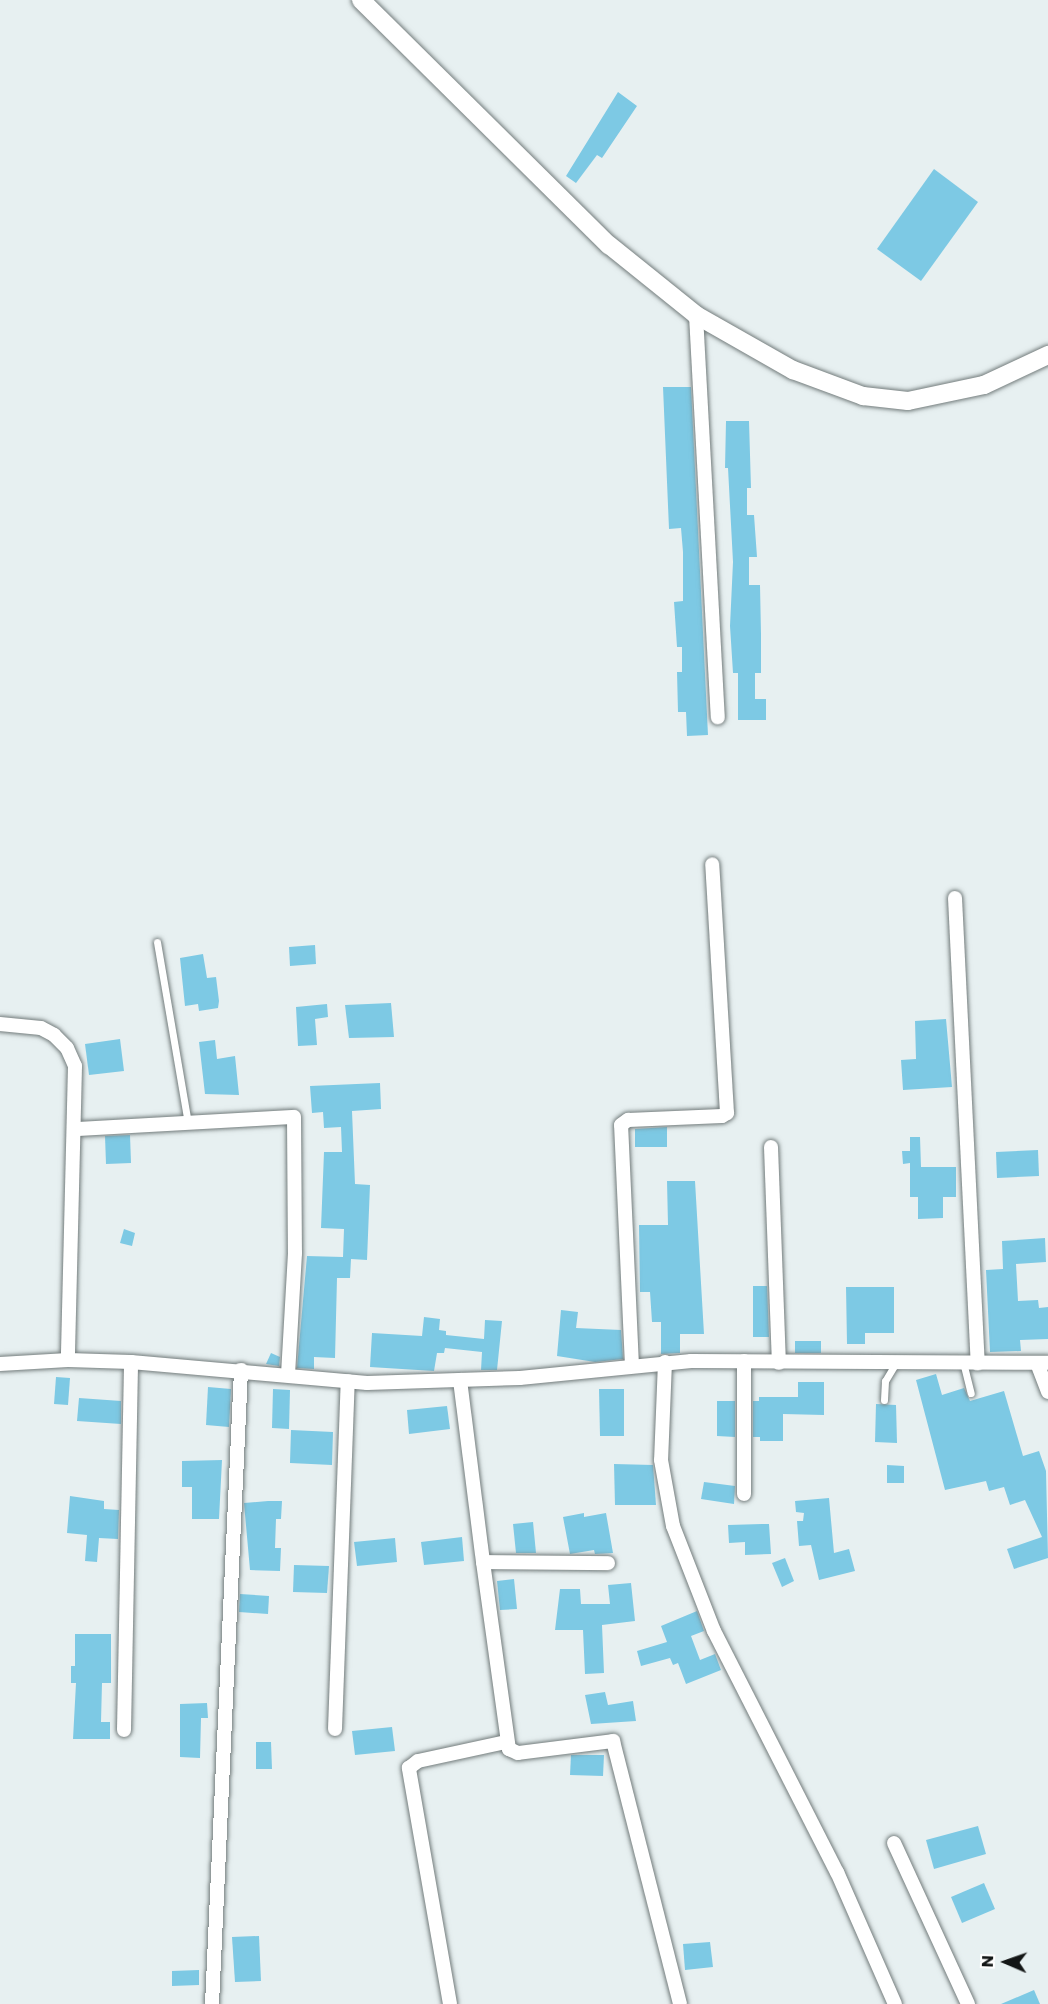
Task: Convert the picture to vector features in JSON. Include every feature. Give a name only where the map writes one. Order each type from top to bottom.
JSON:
[{"type":"street","points":[[362,0],[609,245],[696,315],[793,370],[834,388],[887,399],[948,395],[984,385],[1048,355]]},
{"type":"street","points":[[696,315],[718,717]]},
{"type":"street","points":[[632,1366],[621,1125],[628,1120],[722,1116],[727,1113],[712,864]]},
{"type":"street","points":[[955,897],[978,1363]]},
{"type":"street","points":[[0,1023],[41,1029],[67,1048],[77,1078],[68,1360]]},
{"type":"street","points":[[76,1129],[188,1124],[278,1116],[296,1120],[295,1253],[288,1374]]},
{"type":"street","points":[[771,1148],[779,1363]]},
{"type":"street","points":[[0,1364],[68,1360],[131,1362],[348,1381],[460,1380],[665,1362],[744,1360],[779,1363],[1042,1363],[1048,1392]]},
{"type":"street","points":[[744,1360],[744,1494]]},
{"type":"street","points":[[124,1730],[131,1362]]},
{"type":"street","points":[[665,1362],[661,1460],[673,1526],[714,1630],[837,1872],[895,2004]]},
{"type":"street","points":[[212,2004],[241,1370]]},
{"type":"street","points":[[460,1380],[506,1743],[511,1752],[518,1753],[613,1741],[680,2004]]},
{"type":"street","points":[[335,1729],[348,1381]]},
{"type":"street","points":[[483,1562],[609,1563]]},
{"type":"street","points":[[450,2004],[409,1768],[418,1761],[506,1743]]},
{"type":"street","points":[[894,1843],[968,2004]]},
{"type":"lane","points":[[157,942],[188,1124]]},
{"type":"lane","points":[[963,1362],[971,1393]]},
{"type":"lane","points":[[884,1400],[885,1381],[896,1363]]},
{"type":"building","points":[[618,92],[637,106],[602,158],[597,155],[576,183],[566,176]]},
{"type":"building","points":[[934,169],[978,202],[921,281],[877,249]]},
{"type":"building","points":[[663,387],[691,387],[708,735],[687,736],[686,712],[678,712],[677,672],[682,672],[682,647],[677,647],[674,602],[683,601],[683,552],[681,528],[669,529]]},
{"type":"building","points":[[726,421],[749,421],[751,488],[747,488],[747,515],[754,515],[757,557],[749,557],[749,585],[760,585],[761,673],[755,673],[755,699],[766,699],[766,720],[738,720],[738,673],[733,673],[730,626],[733,562],[728,468],[725,468]]},
{"type":"building","points":[[315,945],[316,964],[290,966],[289,947]]},
{"type":"building","points":[[203,954],[207,978],[216,977],[219,1001],[218,1008],[199,1011],[198,1004],[185,1006],[180,958]]},
{"type":"building","points":[[391,1003],[394,1037],[349,1038],[345,1005]]},
{"type":"building","points":[[327,1004],[328,1017],[315,1019],[317,1045],[298,1046],[296,1007]]},
{"type":"building","points":[[946,1019],[952,1087],[903,1090],[901,1060],[916,1059],[915,1021]]},
{"type":"building","points":[[120,1039],[124,1071],[89,1075],[85,1044]]},
{"type":"building","points":[[215,1040],[217,1059],[235,1056],[239,1095],[205,1094],[199,1042]]},
{"type":"building","points":[[380,1083],[381,1109],[352,1111],[355,1184],[370,1185],[367,1260],[351,1259],[350,1278],[337,1278],[335,1358],[314,1357],[314,1369],[297,1368],[307,1256],[343,1257],[344,1229],[321,1228],[324,1152],[342,1152],[341,1127],[324,1128],[323,1112],[312,1113],[310,1086]]},
{"type":"building","points":[[667,1127],[667,1147],[635,1147],[635,1129]]},
{"type":"building","points":[[130,1135],[131,1163],[106,1164],[105,1136]]},
{"type":"building","points":[[910,1137],[920,1137],[921,1167],[956,1167],[956,1197],[943,1197],[943,1218],[918,1219],[918,1197],[910,1197],[910,1163],[903,1164],[902,1151],[910,1151]]},
{"type":"building","points":[[1038,1150],[1039,1176],[997,1178],[996,1152]]},
{"type":"building","points":[[667,1181],[695,1181],[704,1334],[680,1334],[680,1353],[661,1354],[661,1322],[652,1322],[650,1292],[640,1292],[639,1225],[668,1225]]},
{"type":"building","points":[[124,1229],[135,1233],[132,1246],[120,1243]]},
{"type":"building","points":[[1045,1238],[1046,1262],[1016,1264],[1018,1301],[1038,1300],[1039,1308],[1048,1307],[1048,1339],[1020,1340],[1021,1351],[990,1352],[986,1270],[1003,1269],[1002,1241]]},
{"type":"building","points":[[753,1286],[767,1286],[769,1337],[753,1337]]},
{"type":"building","points":[[846,1287],[894,1287],[894,1333],[865,1333],[865,1344],[847,1344]]},
{"type":"building","points":[[561,1310],[578,1312],[576,1328],[621,1330],[623,1359],[595,1362],[557,1356]]},
{"type":"building","points":[[424,1317],[440,1319],[439,1330],[446,1331],[446,1335],[484,1339],[485,1320],[502,1321],[497,1370],[481,1370],[482,1352],[445,1348],[444,1353],[437,1353],[434,1371],[370,1367],[372,1333],[422,1336]]},
{"type":"building","points":[[795,1341],[821,1341],[821,1353],[795,1353]]},
{"type":"building","points":[[271,1353],[280,1357],[279,1366],[266,1364]]},
{"type":"building","points":[[936,1374],[942,1395],[964,1388],[970,1401],[1004,1391],[1023,1456],[1039,1451],[1046,1471],[1048,1558],[1014,1569],[1007,1549],[1042,1537],[1025,1500],[1010,1505],[1004,1487],[989,1491],[986,1481],[945,1490],[916,1380]]},
{"type":"building","points":[[56,1377],[70,1378],[68,1405],[54,1404]]},
{"type":"building","points":[[798,1382],[824,1382],[824,1415],[783,1414],[783,1441],[760,1441],[760,1437],[753,1437],[753,1401],[759,1401],[759,1397],[798,1397]]},
{"type":"building","points":[[208,1387],[231,1389],[229,1427],[206,1425]]},
{"type":"building","points":[[273,1389],[290,1390],[289,1429],[272,1428]]},
{"type":"building","points":[[599,1389],[624,1389],[624,1436],[600,1436]]},
{"type":"building","points":[[79,1398],[121,1401],[121,1424],[77,1421]]},
{"type":"building","points":[[717,1401],[735,1401],[735,1437],[717,1436]]},
{"type":"building","points":[[876,1404],[896,1405],[897,1443],[875,1442]]},
{"type":"building","points":[[447,1406],[450,1429],[409,1434],[407,1410]]},
{"type":"building","points":[[291,1430],[333,1432],[332,1465],[290,1463]]},
{"type":"building","points":[[222,1460],[219,1519],[192,1519],[192,1487],[182,1487],[182,1461]]},
{"type":"building","points":[[614,1464],[653,1465],[656,1505],[615,1505]]},
{"type":"building","points":[[887,1465],[904,1466],[904,1483],[887,1483]]},
{"type":"building","points":[[704,1482],[735,1486],[734,1504],[701,1499]]},
{"type":"building","points":[[70,1496],[104,1501],[104,1509],[119,1510],[118,1539],[99,1538],[97,1562],[85,1561],[87,1535],[67,1533]]},
{"type":"building","points":[[829,1498],[834,1553],[849,1549],[855,1571],[819,1580],[811,1545],[799,1546],[797,1521],[803,1521],[804,1513],[796,1512],[795,1501]]},
{"type":"building","points":[[282,1501],[281,1519],[276,1519],[275,1548],[281,1548],[280,1571],[250,1570],[244,1503]]},
{"type":"building","points":[[584,1513],[584,1517],[606,1513],[613,1553],[595,1554],[594,1550],[570,1554],[563,1517]]},
{"type":"building","points":[[533,1522],[536,1553],[516,1553],[513,1524]]},
{"type":"building","points":[[769,1524],[771,1554],[745,1555],[745,1542],[729,1543],[728,1525]]},
{"type":"building","points":[[462,1537],[464,1561],[424,1565],[421,1542]]},
{"type":"building","points":[[395,1538],[397,1562],[357,1566],[354,1542]]},
{"type":"building","points":[[785,1558],[794,1581],[782,1587],[772,1563]]},
{"type":"building","points":[[294,1565],[329,1566],[327,1593],[293,1592]]},
{"type":"building","points":[[514,1579],[517,1609],[500,1610],[497,1581]]},
{"type":"building","points":[[631,1583],[635,1621],[602,1625],[604,1673],[585,1674],[583,1630],[555,1630],[560,1589],[580,1589],[581,1604],[610,1604],[608,1585]]},
{"type":"building","points":[[240,1594],[269,1596],[268,1614],[239,1612]]},
{"type":"building","points":[[697,1611],[704,1631],[691,1636],[700,1660],[715,1654],[721,1670],[686,1684],[678,1663],[673,1665],[670,1658],[641,1666],[637,1651],[667,1642],[661,1626]]},
{"type":"building","points":[[75,1634],[111,1634],[111,1683],[102,1683],[101,1722],[110,1722],[110,1739],[73,1739],[76,1683],[71,1683],[71,1666],[75,1666]]},
{"type":"building","points":[[605,1692],[608,1705],[633,1701],[636,1721],[591,1724],[585,1695]]},
{"type":"building","points":[[207,1703],[208,1718],[201,1718],[200,1758],[180,1757],[180,1704]]},
{"type":"building","points":[[392,1727],[395,1751],[355,1755],[352,1731]]},
{"type":"building","points":[[256,1742],[271,1742],[272,1769],[256,1769]]},
{"type":"building","points":[[571,1755],[604,1755],[603,1776],[570,1775]]},
{"type":"building","points":[[978,1826],[986,1854],[934,1869],[926,1840]]},
{"type":"building","points":[[984,1883],[995,1909],[962,1923],[951,1897]]},
{"type":"building","points":[[259,1936],[261,1981],[235,1982],[232,1937]]},
{"type":"building","points":[[710,1942],[713,1967],[685,1970],[683,1944]]},
{"type":"building","points":[[199,1970],[199,1985],[172,1986],[172,1971]]},
{"type":"building","points":[[1034,1990],[1040,2004],[1001,2004]]}]
